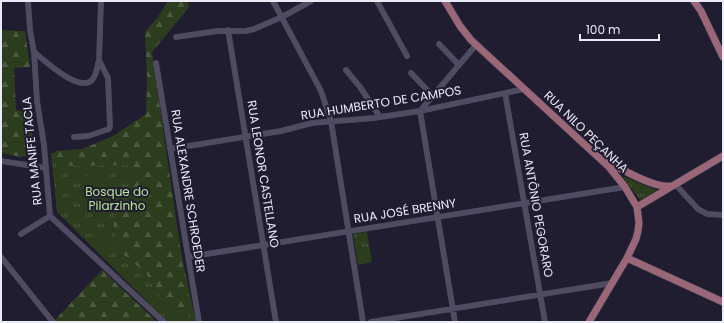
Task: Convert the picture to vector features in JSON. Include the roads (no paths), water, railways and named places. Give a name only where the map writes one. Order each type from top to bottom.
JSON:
[{"type":"main road","name":"RUA NILO PEÇANHA","points":[[445,1],[460,26],[476,45],[601,158],[625,187],[637,207],[639,223],[636,239],[627,258],[589,322]]},
{"type":"main road","points":[[694,1],[701,11],[723,57]]},
{"type":"main road","points":[[637,207],[723,156]]},
{"type":"main road","points":[[601,158],[632,175],[660,186],[665,187],[675,184]]},
{"type":"main road","points":[[627,258],[723,302]]},
{"type":"street","name":"RUA MANIFE TACLA","points":[[28,1],[30,30],[34,52],[37,101],[43,133],[50,216],[164,322]]},
{"type":"street","points":[[34,52],[70,79],[82,84],[92,80],[95,76],[99,60],[101,1]]},
{"type":"street","points":[[273,1],[321,91],[331,121],[363,322]]},
{"type":"street","points":[[176,37],[228,30],[242,31],[254,29],[282,17],[311,1]]},
{"type":"street","points":[[377,1],[407,56]]},
{"type":"street","name":"RUA LEONOR CASTELLANO","points":[[228,30],[276,322]]},
{"type":"street","points":[[439,44],[459,65]]},
{"type":"street","points":[[455,322],[420,111],[476,45]]},
{"type":"street","points":[[74,137],[88,136],[109,129],[110,127],[108,78],[99,60]]},
{"type":"street","name":"RUA ALEXANDRE SCHROEDER","points":[[156,63],[199,322]]},
{"type":"street","points":[[346,70],[380,117]]},
{"type":"street","points":[[411,73],[433,96]]},
{"type":"street","name":"RUA HUMBERTO DE CAMPOS","points":[[170,149],[287,130],[312,123],[380,117],[420,111],[524,89]]},
{"type":"street","name":"RUA ANTÔNIO PEGORARO","points":[[505,93],[545,322]]},
{"type":"street","points":[[1,161],[46,168]]},
{"type":"street","points":[[675,184],[702,212],[723,215]]},
{"type":"street","name":"RUA JOSÉ BRENNY","points":[[188,257],[625,187]]},
{"type":"street","points":[[20,234],[50,216]]},
{"type":"street","points":[[1,257],[53,322]]},
{"type":"street","points":[[371,322],[612,283]]},
{"type":"park label","name":"Bosque do Pilarzinho","points":[[117,199]]}]
